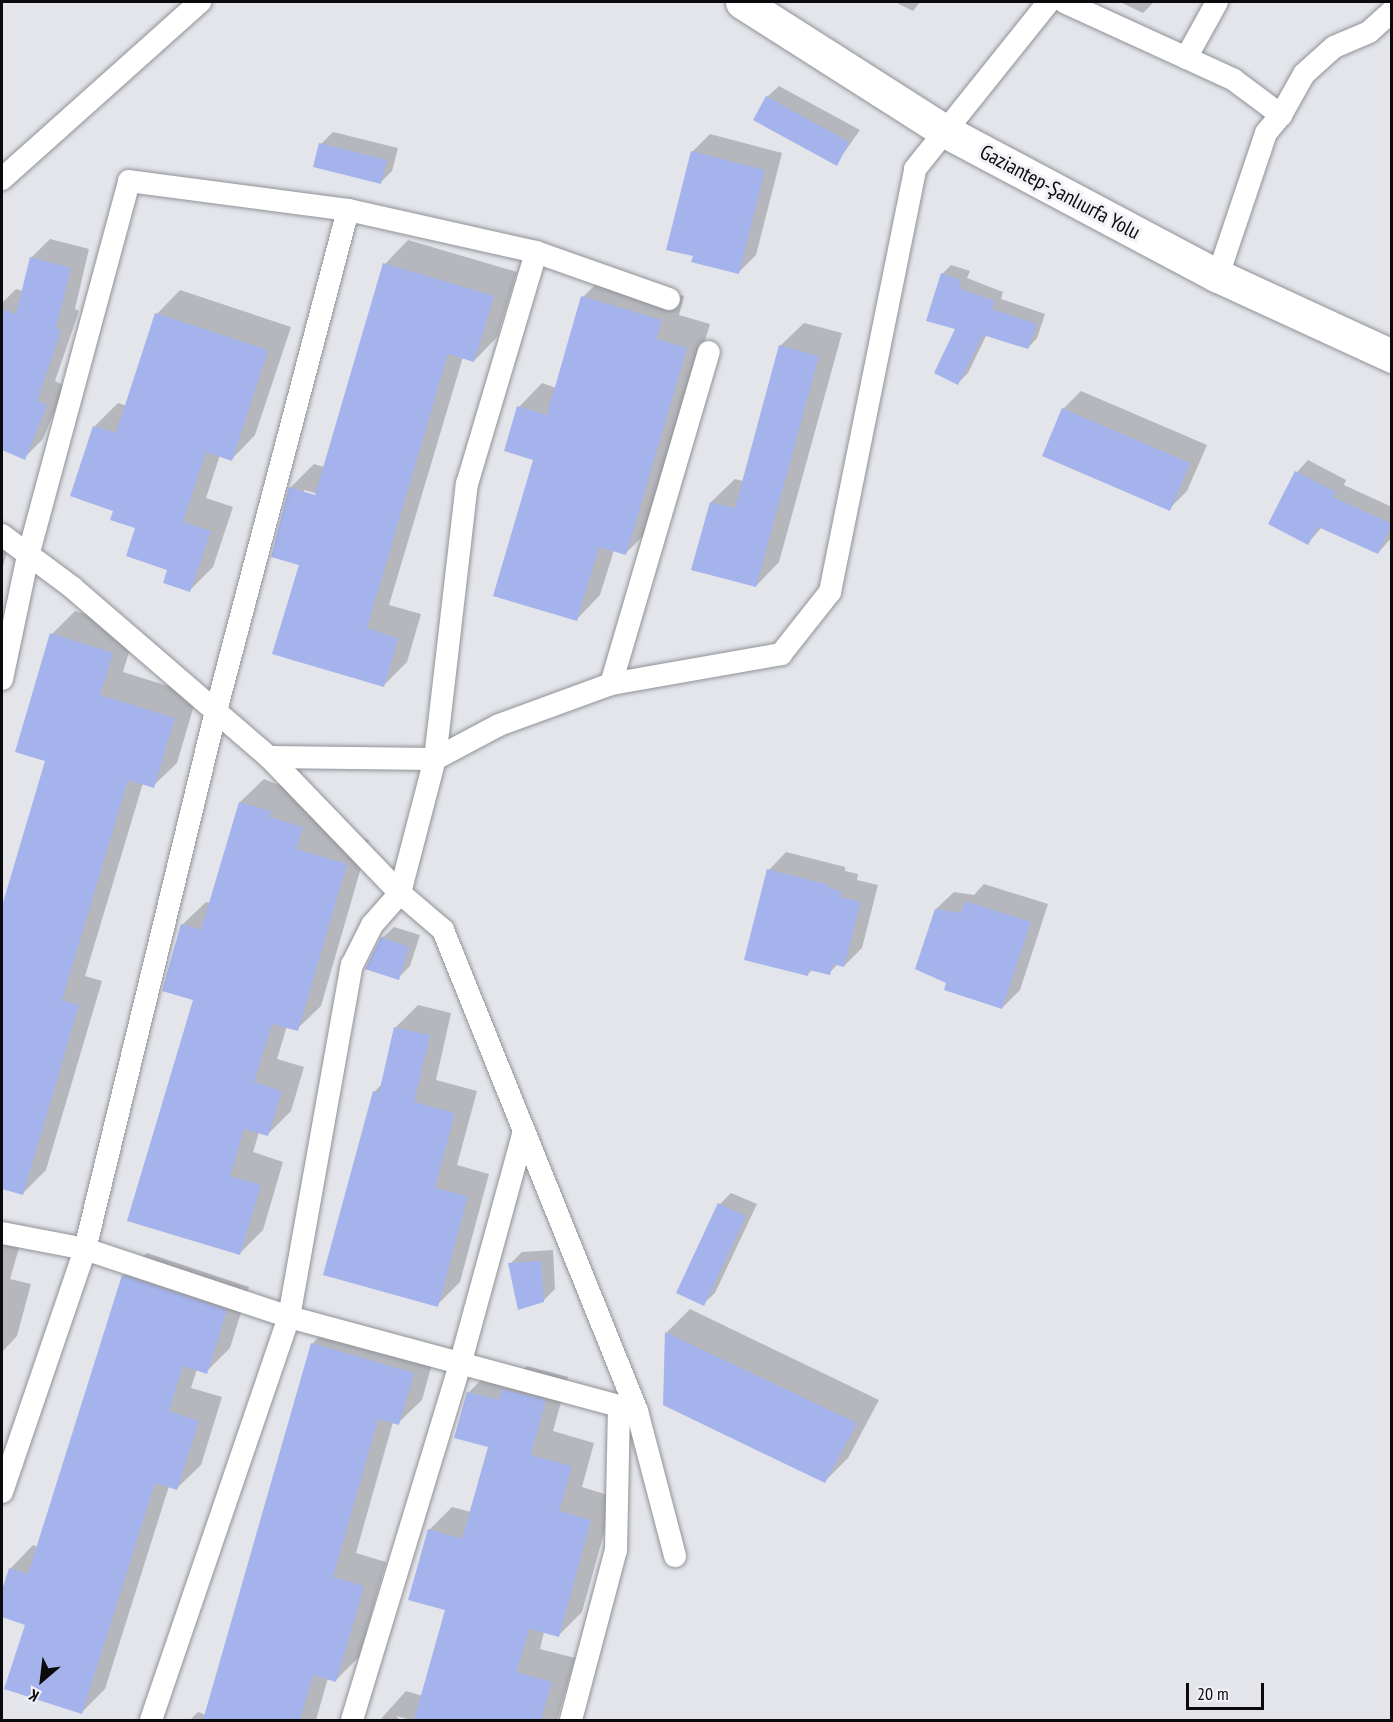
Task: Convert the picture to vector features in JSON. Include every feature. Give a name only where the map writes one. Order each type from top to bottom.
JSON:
[{"type":"main road","name":"Gaziantep-Şanlıurfa Yolu","points":[[742,2],[944,130],[1218,276],[1392,356]]},
{"type":"street","points":[[2,179],[200,2]]},
{"type":"street","points":[[269,757],[435,759],[499,725],[611,684],[781,654],[830,592],[915,169],[1049,2]]},
{"type":"street","points":[[1064,2],[1234,80],[1281,115]]},
{"type":"street","points":[[1186,58],[1217,2]]},
{"type":"street","points":[[1218,276],[1266,134],[1281,115],[1304,74],[1334,47],[1369,32],[1392,11]]},
{"type":"street","points":[[2,679],[28,556],[129,181],[348,210],[536,252],[669,299]]},
{"type":"street","points":[[2,1492],[86,1249],[216,711],[348,210]]},
{"type":"street","points":[[151,1720],[289,1317],[352,965],[372,925],[400,893],[435,759],[467,483],[536,252]]},
{"type":"street","points":[[611,684],[709,352]]},
{"type":"street","points":[[2,535],[73,588],[269,757],[400,893],[443,930],[524,1131],[628,1408],[675,1556]]},
{"type":"street","points":[[352,1720],[461,1361],[524,1131]]},
{"type":"street","points":[[2,1233],[86,1249],[289,1317],[461,1361],[628,1408]]},
{"type":"street","points":[[571,1720],[616,1550],[628,1408]]},
{"type":"building","points":[[766,96],[849,142],[837,166],[753,120]]},
{"type":"building","points":[[319,143],[387,160],[381,184],[313,167]]},
{"type":"building","points":[[691,151],[765,170],[739,274],[691,262],[693,256],[666,250]]},
{"type":"building","points":[[30,257],[71,268],[56,328],[61,330],[37,401],[47,405],[25,460],[2,450],[2,309],[16,314]]},
{"type":"building","points":[[383,263],[494,296],[474,362],[448,354],[367,628],[398,638],[384,687],[272,654],[299,565],[271,557],[289,487],[315,495]]},
{"type":"building","points":[[941,273],[961,280],[959,288],[995,301],[992,309],[1037,324],[1028,349],[983,335],[958,385],[934,373],[955,329],[926,321]]},
{"type":"building","points":[[581,296],[662,320],[656,339],[687,348],[626,555],[599,547],[577,621],[493,596],[533,460],[504,451],[517,406],[547,415]]},
{"type":"building","points":[[155,313],[268,350],[232,461],[206,452],[183,522],[211,531],[190,592],[163,583],[167,570],[126,556],[135,528],[110,520],[113,511],[70,496],[93,426],[116,433]]},
{"type":"building","points":[[779,345],[819,356],[756,587],[691,570],[710,502],[735,508]]},
{"type":"building","points":[[1062,408],[1190,463],[1170,511],[1042,456]]},
{"type":"building","points":[[1295,471],[1336,492],[1333,497],[1392,524],[1378,554],[1318,527],[1308,545],[1268,524]]},
{"type":"building","points":[[50,633],[113,653],[100,695],[175,718],[154,788],[128,780],[62,1000],[79,1005],[23,1195],[2,1189],[2,906],[45,761],[15,752]]},
{"type":"building","points":[[239,802],[271,811],[269,817],[303,827],[296,849],[347,864],[298,1031],[272,1024],[254,1082],[282,1091],[268,1136],[244,1129],[230,1176],[261,1185],[240,1255],[127,1221],[193,1000],[162,991],[163,987],[181,924],[201,930]]},
{"type":"building","points":[[767,869],[829,885],[828,888],[842,891],[840,897],[861,902],[844,967],[833,964],[830,975],[809,970],[808,976],[744,960]]},
{"type":"building","points":[[965,901],[1031,922],[1002,1009],[944,990],[946,983],[915,969],[935,909],[961,913]]},
{"type":"building","points":[[381,937],[409,947],[399,980],[365,969]]},
{"type":"building","points":[[394,1027],[430,1035],[414,1102],[455,1113],[435,1188],[468,1196],[438,1307],[323,1275],[373,1091],[379,1093]]},
{"type":"building","points":[[718,1203],[746,1216],[704,1306],[676,1293]]},
{"type":"building","points":[[541,1261],[544,1302],[518,1310],[508,1263]]},
{"type":"building","points":[[122,1275],[227,1310],[207,1374],[183,1366],[169,1411],[199,1421],[177,1490],[155,1483],[82,1714],[4,1689],[25,1625],[2,1617],[2,1590],[9,1568],[28,1574]]},
{"type":"building","points":[[665,1332],[857,1423],[825,1483],[663,1405]]},
{"type":"building","points":[[311,1343],[414,1373],[399,1425],[378,1419],[333,1577],[364,1586],[336,1682],[313,1675],[300,1720],[203,1720]]},
{"type":"building","points":[[502,1389],[546,1400],[531,1455],[572,1466],[559,1511],[591,1520],[559,1637],[529,1629],[517,1672],[552,1682],[541,1720],[414,1720],[445,1610],[408,1600],[428,1529],[462,1539],[488,1447],[454,1438],[467,1392],[499,1400]]}]
